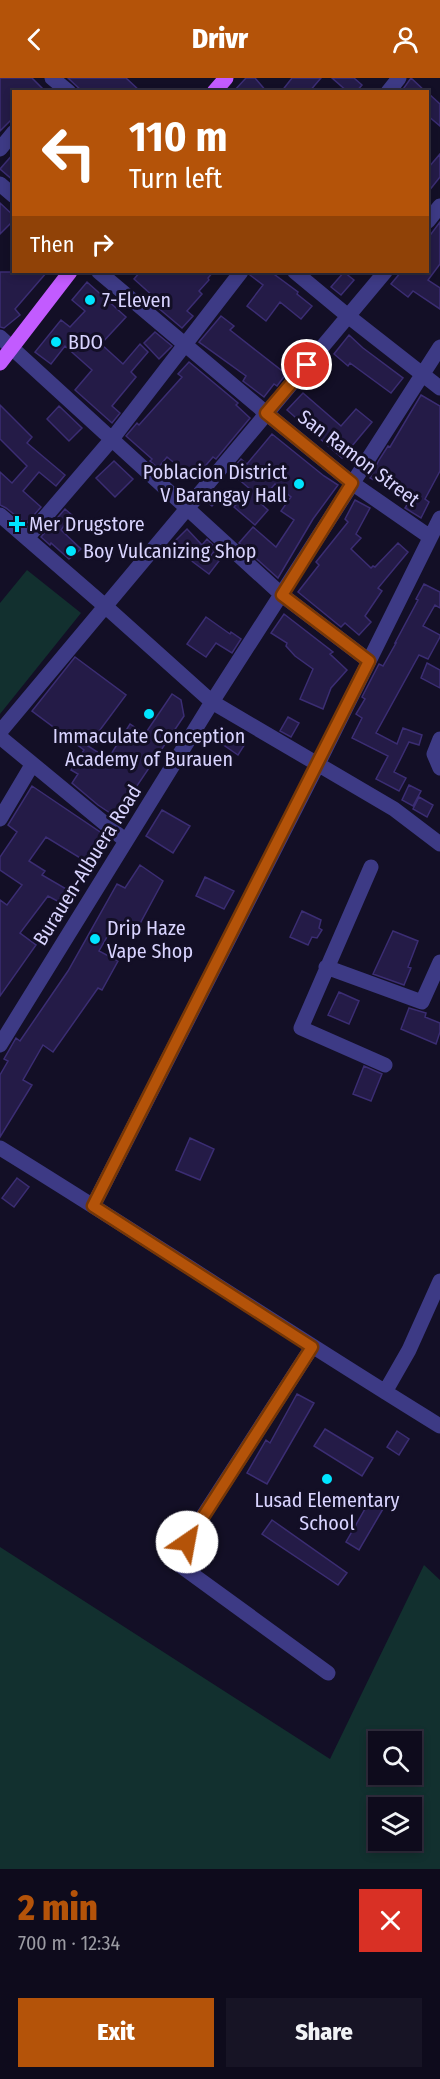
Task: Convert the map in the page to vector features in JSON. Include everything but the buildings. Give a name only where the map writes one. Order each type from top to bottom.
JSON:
[{"type":"main road","points":[[216,90],[226,78]]},
{"type":"main road","points":[[0,363],[69,273]]},
{"type":"street","points":[[390,90],[399,78]]},
{"type":"street","points":[[0,149],[12,134]]},
{"type":"street","points":[[0,184],[12,194]]},
{"type":"street","points":[[429,220],[440,207]]},
{"type":"street","name":"San Ramon Street","points":[[100,273],[352,483],[430,537]]},
{"type":"street","points":[[27,538],[112,439],[240,273]]},
{"type":"street","points":[[296,273],[440,388]]},
{"type":"street","points":[[0,732],[384,273]]},
{"type":"street","points":[[0,337],[282,595],[369,661]]},
{"type":"street","name":"Burauen-Albuera Road","points":[[0,1045],[212,702],[440,347]]},
{"type":"street","points":[[0,515],[212,702],[394,809],[440,844]]},
{"type":"street","points":[[93,1206],[318,764],[440,518]]},
{"type":"street","points":[[0,737],[126,841]]},
{"type":"street","points":[[440,739],[434,754],[440,768]]},
{"type":"street","points":[[0,819],[32,765]]},
{"type":"street","points":[[371,867],[301,1028],[385,1065]]},
{"type":"street","points":[[326,967],[422,1002],[440,962]]},
{"type":"street","points":[[0,1148],[440,1426]]},
{"type":"street","points":[[386,1392],[409,1350],[440,1281]]},
{"type":"street","points":[[312,1347],[174,1561],[328,1673]]},
{"type":"green space","points":[[27,570],[81,613],[0,714],[0,603]]},
{"type":"green space","points":[[0,1547],[330,1759],[424,1565],[440,1580],[440,1869],[0,1869]]},
{"type":"place","name":"7-Eleven","points":[[90,300]]},
{"type":"place","name":"BDO","points":[[56,342]]},
{"type":"place","name":"Poblacion District V Barangay Hall","points":[[299,484]]},
{"type":"place","name":"Mer Drugstore","points":[[17,524]]},
{"type":"place","name":"Boy Vulcanizing Shop","points":[[71,551]]},
{"type":"place","name":"Immaculate Conception Academy of Burauen","points":[[149,714]]},
{"type":"place","name":"Drip Haze Vape Shop","points":[[95,939]]},
{"type":"place","name":"Lusad Elementary School","points":[[327,1479]]},
{"type":"route","points":[[187,1542],[312,1347],[93,1206],[369,661],[282,595],[352,483],[266,413],[307,365]]}]
